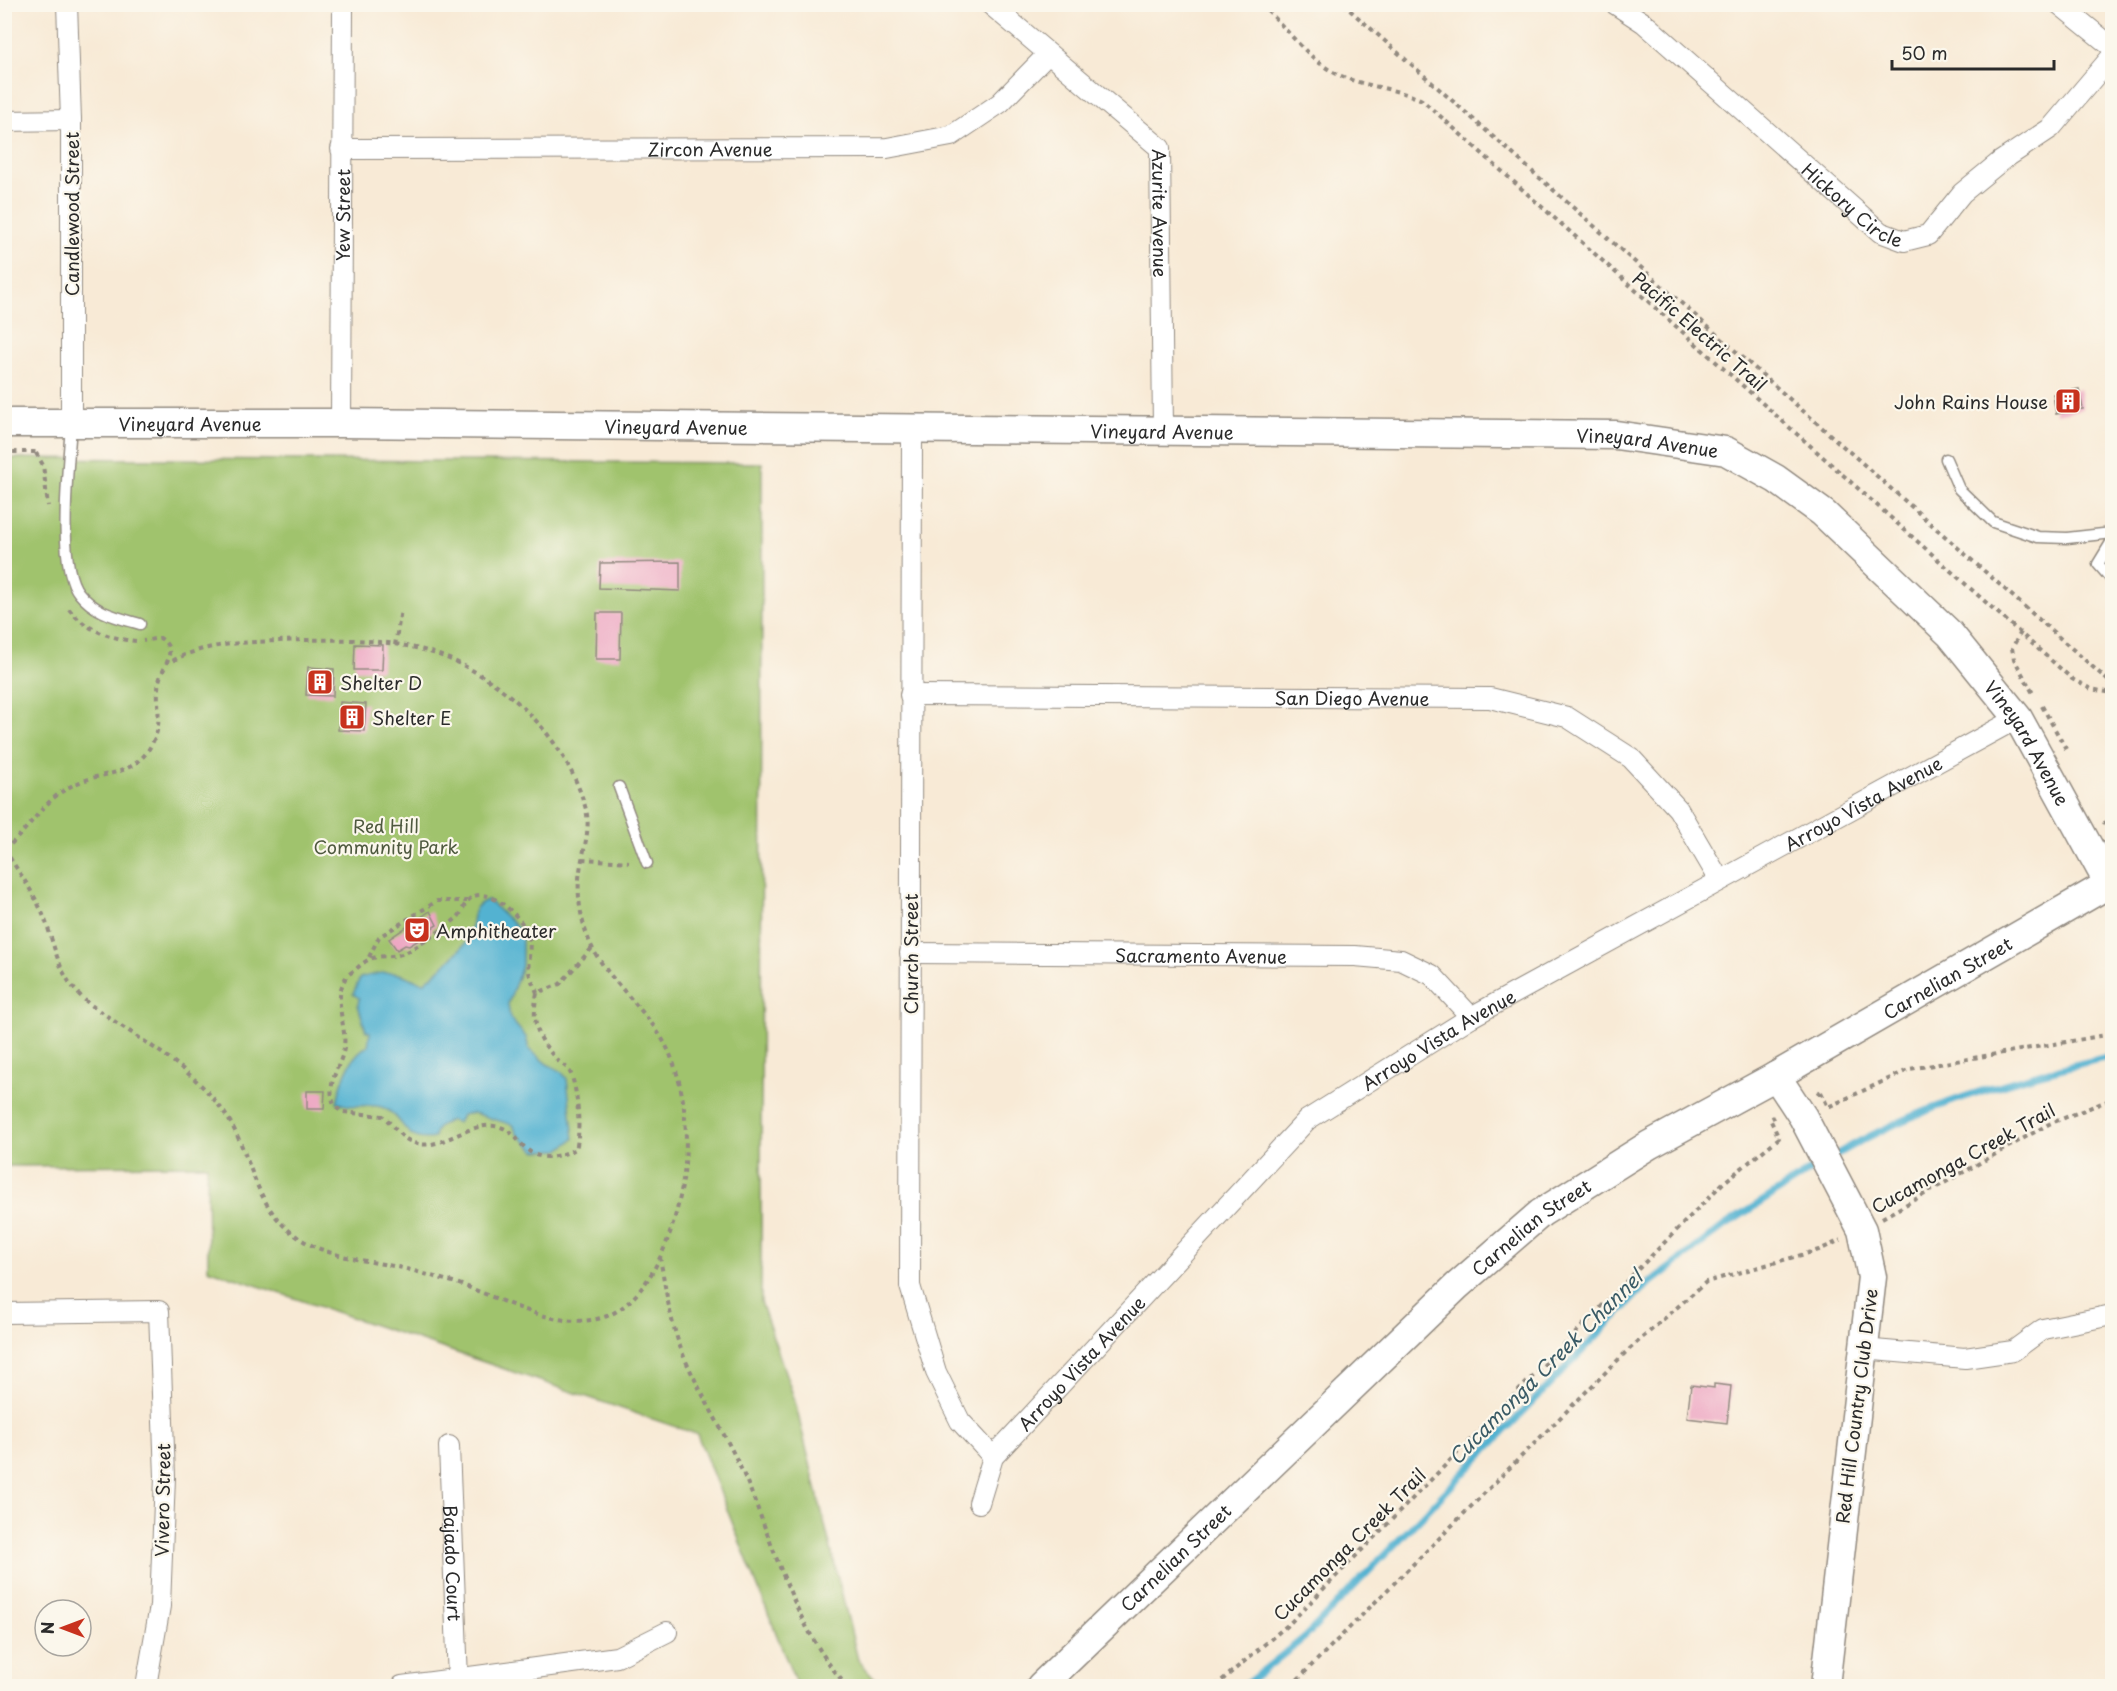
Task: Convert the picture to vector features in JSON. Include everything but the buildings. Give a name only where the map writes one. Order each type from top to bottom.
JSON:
[{"type":"street","name":"Candlewood Street","points":[[68,4],[71,120],[71,424]]},
{"type":"street","name":"Yew Street","points":[[341,423],[343,4]]},
{"type":"street","name":"Azurite Avenue","points":[[990,4],[1160,148],[1163,429]]},
{"type":"street","name":"Hickory Circle","points":[[1615,4],[1644,24],[1880,232],[1904,241],[1928,235],[1962,193],[2001,161],[2051,128],[2112,56]]},
{"type":"street","points":[[2059,4],[2112,47]]},
{"type":"street","name":"Zircon Avenue","points":[[341,149],[887,148],[951,136],[1000,103],[1048,54]]},
{"type":"street","points":[[4,121],[71,120]]},
{"type":"street","name":"Vineyard Avenue","points":[[4,423],[1163,429],[1616,435],[1726,451],[1776,479],[1823,513],[1950,634],[2018,718],[2111,883]]},
{"type":"street","name":"Church Street","points":[[912,429],[910,1286],[936,1372],[960,1420],[993,1457]]},
{"type":"street","name":"San Diego Avenue","points":[[910,695],[1490,698],[1567,717],[1631,758],[1678,809],[1719,879]]},
{"type":"street","name":"Arroyo Vista Avenue","points":[[979,1503],[993,1457],[1307,1120],[1471,1017],[1719,879],[2018,718]]},
{"type":"street","name":"Carnelian Street","points":[[1041,1686],[1457,1286],[1541,1213],[1649,1145],[1776,1076],[2111,883]]},
{"type":"street","name":"Sacramento Avenue","points":[[910,953],[1355,956],[1401,960],[1432,975],[1471,1017]]},
{"type":"street","name":"Red Hill Country Club Drive","points":[[1776,1076],[1803,1117],[1862,1230],[1872,1277],[1825,1686]]},
{"type":"street","name":"Vivero Street","points":[[4,1313],[159,1311],[165,1477],[160,1606],[146,1686]]},
{"type":"street","points":[[1863,1349],[1965,1358],[2013,1351],[2043,1329],[2112,1315]]},
{"type":"street","name":"Bajado Court","points":[[449,1446],[458,1680]]},
{"type":"street","points":[[402,1686],[617,1657],[667,1632]]},
{"type":"lane","points":[[71,424],[66,557],[78,592],[102,613],[140,624]]},
{"type":"lane","points":[[1946,459],[1959,489],[1993,522],[2038,537],[2067,538],[2112,532]]},
{"type":"lane","points":[[2112,541],[2097,564],[2112,580]]},
{"type":"lane","points":[[620,787],[647,863]]},
{"type":"path","name":"Pacific Electric Trail","points":[[1261,4],[1315,59],[1334,72],[1355,81],[1401,90],[1422,100],[1622,281],[2072,679],[2091,689],[2112,693]]},
{"type":"path","name":"Pacific Electric Trail","points":[[1343,4],[2112,684]]},
{"type":"path","points":[[36,453],[43,465],[46,478],[48,518]]},
{"type":"path","points":[[68,607],[85,624],[117,639],[134,641],[160,638],[170,651],[169,663]]},
{"type":"path","points":[[395,645],[401,610]]},
{"type":"path","points":[[2021,632],[2012,648],[2014,659],[2030,682],[2032,693]]},
{"type":"path","points":[[341,640],[395,645],[429,652],[489,681],[520,705],[549,736],[571,770],[586,807],[588,824],[578,877],[579,899],[592,948],[668,1048],[678,1078],[685,1128],[685,1166],[677,1203],[660,1256],[640,1292],[626,1307],[602,1318],[576,1322],[544,1315],[468,1287],[409,1270],[327,1251],[303,1241],[283,1226],[265,1204],[234,1124],[193,1076],[80,996],[65,977],[39,906],[5,850],[63,790],[80,781],[123,772],[136,765],[147,752],[157,734],[160,678],[169,663],[182,654],[269,641],[341,640]]},
{"type":"path","points":[[582,859],[647,863]]},
{"type":"path","points":[[369,957],[405,953],[459,917],[467,901],[476,895],[487,894],[501,903],[527,931],[530,943],[529,975],[537,993],[533,1020],[549,1051],[570,1070],[576,1089],[579,1139],[576,1149],[562,1155],[545,1157],[533,1154],[521,1146],[508,1131],[498,1126],[473,1127],[437,1144],[414,1143],[404,1138],[383,1116],[343,1112],[335,1107],[332,1101],[332,1077],[342,1055],[344,1040],[339,1012],[340,995],[345,978],[369,957],[379,938],[437,901],[467,901]]},
{"type":"path","points":[[537,993],[560,984],[592,948]]},
{"type":"path","points":[[1821,1092],[1828,1107],[1910,1069],[2112,1034]]},
{"type":"path","name":"Cucamonga Creek Trail","points":[[1291,1686],[1624,1353],[1706,1282],[1819,1250],[1862,1230],[2049,1124],[2112,1099]]},
{"type":"path","name":"Cucamonga Creek Trail","points":[[1215,1686],[1290,1623],[1722,1184],[1779,1138]]},
{"type":"path","points":[[660,1256],[673,1323],[685,1358],[747,1480],[797,1605],[826,1664],[847,1686]]},
{"type":"green space","name":"Red Hill Community Park","points":[[4,458],[762,463],[761,1302],[794,1398],[858,1660],[882,1686],[797,1686],[697,1434],[208,1269],[207,1165],[5,1166]]},
{"type":"water","points":[[488,900],[522,932],[522,966],[508,1004],[510,1018],[526,1037],[529,1049],[547,1064],[561,1071],[567,1079],[574,1139],[559,1150],[536,1151],[517,1134],[513,1125],[474,1113],[462,1115],[458,1123],[451,1120],[445,1123],[437,1129],[434,1138],[424,1139],[410,1134],[391,1112],[384,1108],[337,1102],[351,1062],[368,1046],[370,1032],[366,1031],[358,1005],[359,998],[353,994],[360,978],[392,973],[425,982],[466,942],[474,912],[481,903]]},
{"type":"waterway","name":"Cucamonga Creek Channel","points":[[1832,1157],[1933,1108],[2003,1084],[2112,1056]]},
{"type":"waterway","name":"Cucamonga Creek Channel","points":[[1244,1686],[1305,1637],[1641,1290],[1724,1226],[1820,1164]]},
{"type":"place","name":"John Rains House","points":[[2068,401]]},
{"type":"place","name":"Shelter D","points":[[320,682]]},
{"type":"place","name":"Shelter E","points":[[352,717]]},
{"type":"place","name":"Amphitheater","points":[[417,930]]}]
